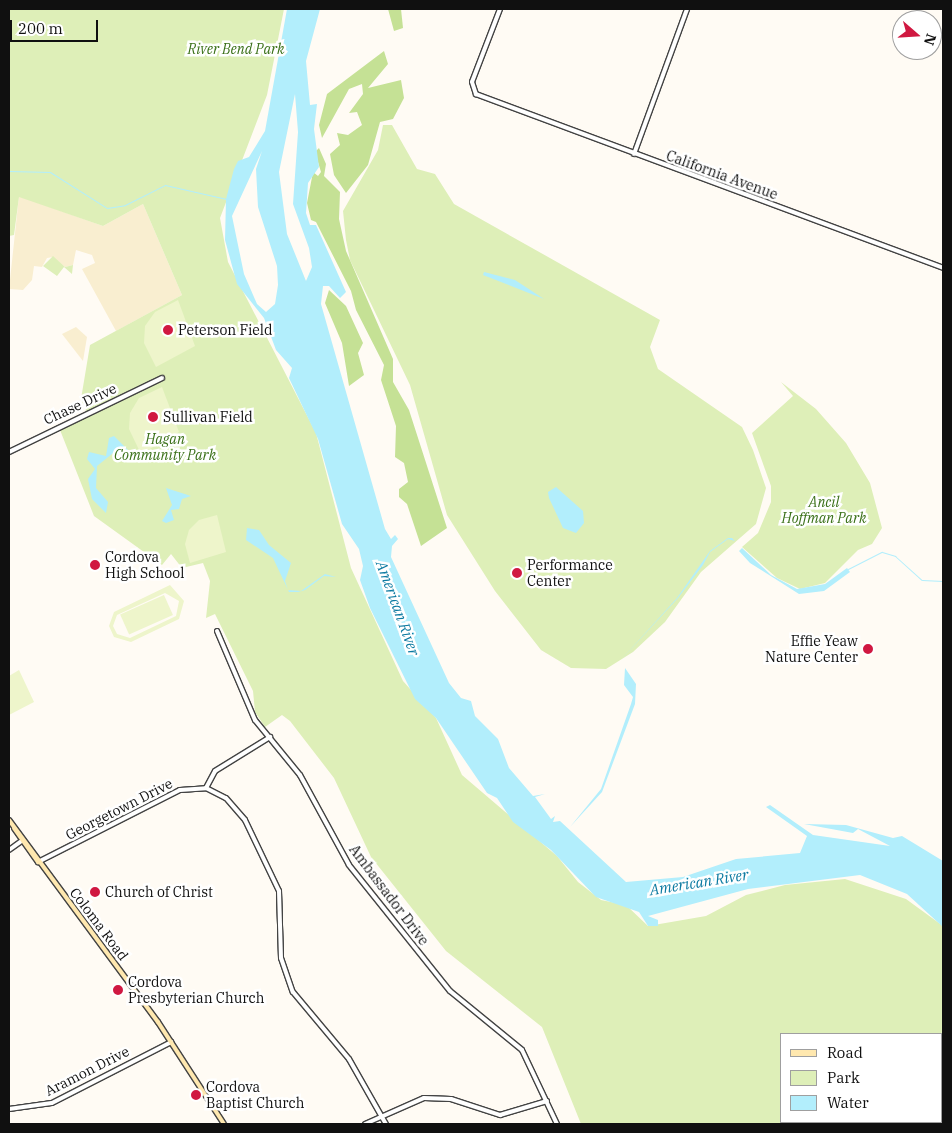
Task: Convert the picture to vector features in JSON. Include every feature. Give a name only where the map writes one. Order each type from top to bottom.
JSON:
[{"type":"main road","name":"Coloma Road","points":[[9,820],[20,842],[38,862]]},
{"type":"main road","name":"Coloma Road","points":[[14,828],[19,832],[38,862],[171,1042],[224,1124]]},
{"type":"main road","points":[[19,832],[20,842]]},
{"type":"street","name":"California Avenue","points":[[500,9],[471,86],[476,94],[943,268]]},
{"type":"street","points":[[634,154],[687,9]]},
{"type":"street","name":"Chase Drive","points":[[9,452],[162,378]]},
{"type":"street","name":"Ambassador Drive","points":[[217,631],[255,720],[305,782],[355,873],[453,994],[522,1050],[557,1124]]},
{"type":"street","points":[[270,737],[215,771],[206,788],[226,798],[248,826],[281,898],[281,958],[293,992],[349,1059],[386,1124]]},
{"type":"street","name":"Georgetown Drive","points":[[38,862],[176,792],[206,788]]},
{"type":"street","points":[[9,850],[20,842]]},
{"type":"street","name":"Aramon Drive","points":[[9,1109],[52,1103],[171,1042]]},
{"type":"street","points":[[365,1124],[381,1115],[424,1098],[451,1099],[500,1115],[547,1101]]},
{"type":"shaded area","points":[[19,196],[103,226],[143,204],[182,295],[116,331],[82,269],[95,263],[92,255],[76,250],[73,265],[65,267],[53,257],[47,258],[42,267],[34,266],[32,280],[23,290],[9,289]]},
{"type":"shaded area","points":[[76,327],[87,337],[83,361],[62,334]]},
{"type":"green space","points":[[9,9],[284,9],[267,95],[220,218],[228,262],[316,433],[351,568],[403,681],[436,718],[462,775],[557,856],[578,882],[601,900],[626,905],[648,926],[706,916],[746,895],[785,885],[845,879],[906,899],[943,926],[943,1124],[581,1124],[542,1027],[446,951],[371,857],[334,778],[290,721],[282,715],[265,727],[255,712],[253,691],[215,614],[206,618],[210,581],[203,563],[182,568],[171,554],[162,565],[94,516],[60,430],[88,416],[81,399],[90,345],[182,295],[143,204],[103,226],[19,197],[14,235],[9,236]]},
{"type":"green space","points":[[388,9],[401,9],[403,28],[394,31]]},
{"type":"green space","points":[[384,51],[388,64],[368,88],[401,80],[404,98],[393,119],[380,122],[368,165],[346,193],[334,175],[330,154],[340,145],[337,133],[348,135],[362,125],[357,112],[349,113],[363,94],[362,84],[349,89],[322,138],[319,125],[327,94]]},
{"type":"green space","points":[[383,125],[392,125],[417,169],[435,174],[454,204],[660,320],[650,347],[658,369],[742,427],[753,450],[766,488],[756,524],[701,572],[665,622],[633,652],[606,669],[571,668],[541,650],[495,591],[447,515],[410,385],[350,260],[346,240],[343,211],[378,150]]},
{"type":"green space","points":[[319,148],[326,164],[324,176],[340,192],[339,219],[346,251],[393,359],[393,382],[409,410],[447,528],[421,546],[407,504],[399,497],[399,489],[408,482],[404,463],[395,457],[396,426],[381,380],[384,365],[356,310],[351,291],[316,222],[311,220],[307,203],[313,172],[318,176],[321,172],[315,152]]},
{"type":"green space","points":[[53,256],[65,267],[73,265],[72,274],[64,267],[57,276],[43,266]]},
{"type":"green space","points":[[329,290],[346,306],[363,343],[358,353],[364,375],[349,386],[342,343],[325,303]]},
{"type":"green space","name":"Peterson Field","points":[[178,300],[195,346],[156,367],[144,343],[145,326],[155,312]]},
{"type":"green space","name":"Ancil Hoffman Park","points":[[781,382],[816,409],[846,443],[870,483],[882,528],[872,544],[858,550],[825,583],[800,589],[777,578],[742,547],[758,533],[771,502],[771,486],[752,433],[793,396]]},
{"type":"green space","name":"Sullivan Field","points":[[162,387],[179,432],[141,454],[129,429],[130,413],[139,398]]},
{"type":"green space","points":[[217,515],[226,552],[190,563],[185,544],[189,530],[199,520]]},
{"type":"green space","points":[[170,585],[184,601],[179,619],[131,642],[114,637],[109,626],[114,612]],"holes":[[[165,593],[179,601],[176,616],[130,638],[117,634],[113,626],[117,615]]]},
{"type":"green space","points":[[164,595],[173,615],[129,635],[120,615]]},
{"type":"green space","points":[[19,670],[34,702],[9,715],[9,676]]},
{"type":"water","name":"American River","points":[[287,9],[320,9],[306,61],[310,105],[317,104],[314,129],[319,167],[308,183],[306,213],[310,225],[316,225],[346,292],[340,298],[329,286],[323,286],[321,304],[385,529],[391,539],[395,535],[398,539],[392,546],[391,557],[449,683],[461,698],[471,701],[475,716],[498,739],[509,768],[533,796],[545,794],[535,797],[551,819],[555,816],[553,822],[560,821],[626,882],[683,877],[736,859],[800,853],[807,836],[766,807],[770,805],[813,835],[890,846],[858,829],[853,833],[804,824],[846,825],[893,838],[902,836],[943,861],[943,927],[907,894],[860,875],[748,889],[648,916],[658,920],[658,926],[648,926],[639,912],[596,897],[551,850],[513,822],[497,798],[487,793],[436,718],[415,699],[370,608],[360,580],[363,566],[359,549],[342,524],[318,439],[289,378],[292,368],[276,350],[264,318],[237,284],[225,240],[226,199],[238,161],[249,157],[265,131]],"holes":[[[295,94],[298,132],[293,204],[309,248],[312,267],[306,281],[287,234],[279,172]],[[262,151],[256,169],[258,207],[277,266],[278,285],[275,304],[266,312],[257,304],[244,274],[232,216]]]},
{"type":"water","points":[[484,272],[515,280],[544,299],[483,275]]},
{"type":"water","points":[[114,436],[133,455],[117,450],[97,466],[96,488],[108,502],[106,513],[92,499],[88,479],[95,469],[87,459],[89,452],[106,456],[109,438]]},
{"type":"water","points":[[556,487],[583,511],[584,523],[576,533],[563,528],[549,498],[548,492]]},
{"type":"water","points":[[166,488],[191,496],[182,499],[179,509],[171,510],[174,520],[166,523],[162,521],[172,505]]},
{"type":"water","points":[[247,528],[259,530],[269,545],[291,563],[285,581],[288,590],[273,558],[246,540]]},
{"type":"water","points":[[728,538],[732,538],[735,541],[728,539],[710,552],[703,565],[678,598],[619,662],[677,598],[710,551]]},
{"type":"water","points":[[742,548],[771,575],[797,589],[825,584],[847,568],[850,572],[824,591],[799,594],[750,563],[739,551]]},
{"type":"water","points":[[325,574],[336,577],[324,576],[305,590],[298,592],[289,592],[288,590],[301,591]]},
{"type":"water","points":[[625,668],[636,684],[635,704],[602,792],[570,827],[601,789],[631,704],[633,697],[624,685]]},
{"type":"waterway","points":[[9,171],[50,172],[107,208],[125,205],[165,185],[226,199]]},
{"type":"waterway","points":[[848,569],[882,552],[895,556],[922,580],[943,581]]},
{"type":"place","name":"Peterson Field","points":[[168,330]]},
{"type":"place","name":"Sullivan Field","points":[[153,417]]},
{"type":"place","name":"Cordova High School","points":[[95,565]]},
{"type":"place","name":"Performance Center","points":[[517,573]]},
{"type":"place","name":"Effie Yeaw Nature Center","points":[[868,649]]},
{"type":"place","name":"Church of Christ","points":[[95,892]]},
{"type":"place","name":"Cordova Presbyterian Church","points":[[118,990]]},
{"type":"place","name":"Cordova Baptist Church","points":[[196,1095]]},
{"type":"park label","name":"River Bend Park","points":[[236,49]]},
{"type":"park label","name":"Hagan Community Park","points":[[165,448]]}]
